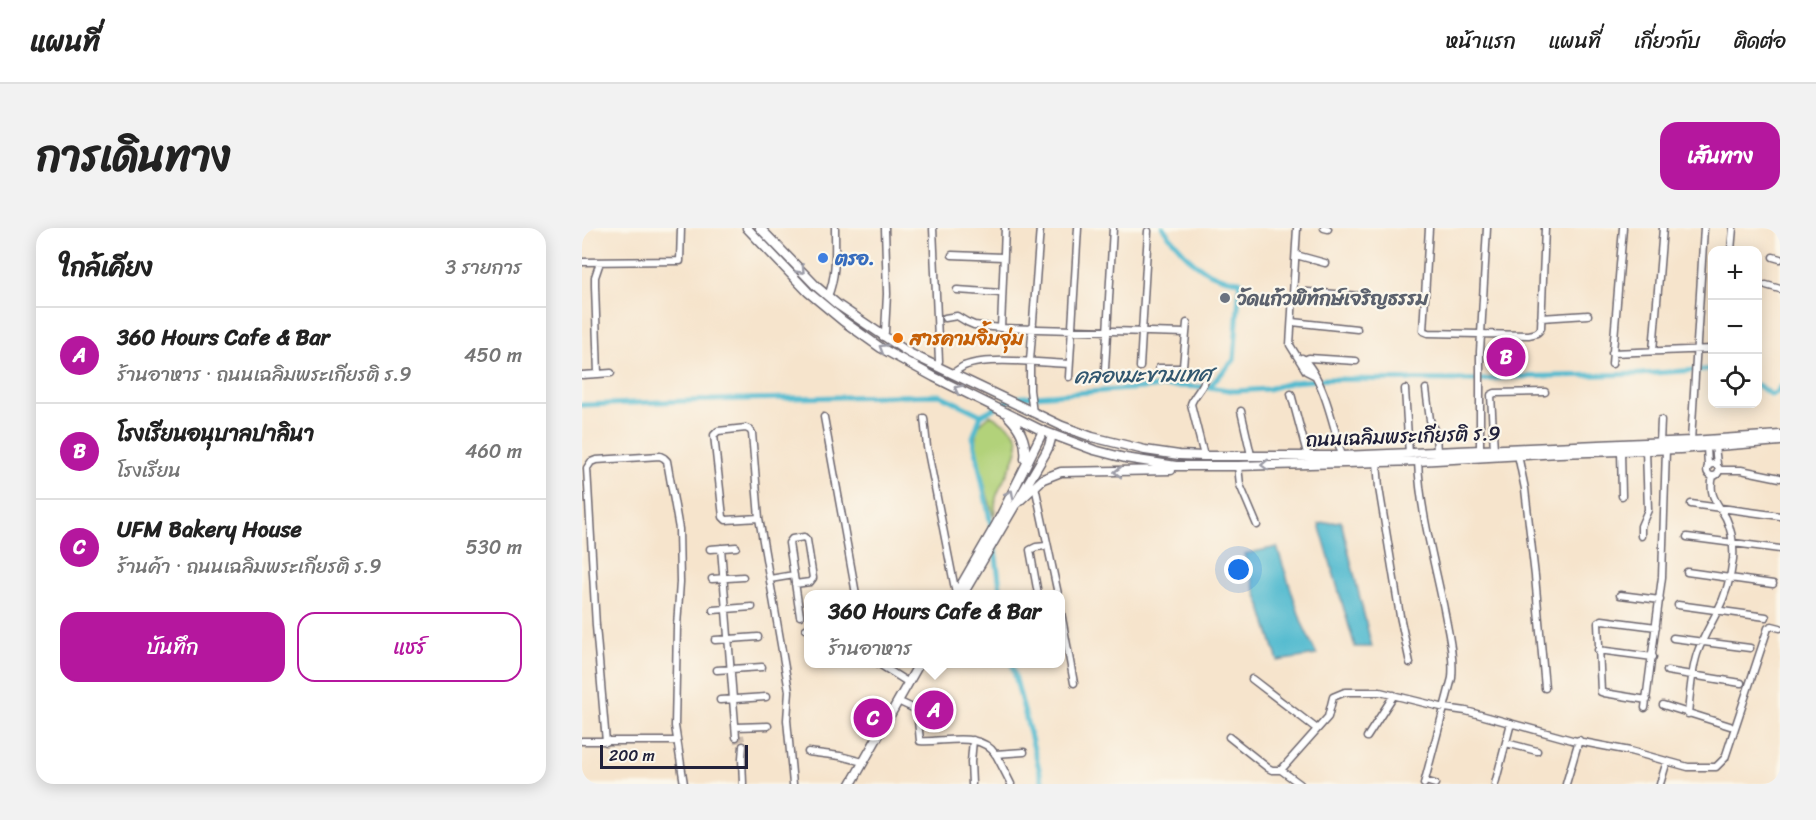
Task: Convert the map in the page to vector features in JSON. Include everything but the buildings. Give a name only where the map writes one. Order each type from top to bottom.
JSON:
[{"type":"main road","name":"ถนนเฉลิมพระเกียรติ ร.9","points":[[747,228],[808,292],[881,348],[982,402],[1047,432],[1094,450],[1125,458],[1176,466],[1238,466],[1377,461],[1437,452],[1479,450],[1780,441]]},
{"type":"main road","name":"ถนนเฉลิมพระเกียรติ ร.9","points":[[760,228],[828,296],[883,337],[909,353],[1062,426],[1134,448],[1179,455],[1204,456],[1518,455],[1646,450],[1691,441],[1711,444],[1780,435]]},
{"type":"main road","points":[[1003,412],[1022,433],[1026,451],[1024,465]]},
{"type":"main road","points":[[1016,505],[1049,446],[1047,432],[1033,413]]},
{"type":"main road","points":[[960,590],[998,527],[1024,465],[1047,432],[1062,426]]},
{"type":"main road","points":[[998,527],[1035,485],[1049,476],[1062,472],[1135,472],[1197,467]]},
{"type":"main road","points":[[851,784],[916,668]]},
{"type":"main road","points":[[857,784],[921,668]]},
{"type":"street","points":[[582,262],[680,261],[681,228]]},
{"type":"street","points":[[828,296],[835,263],[835,228]]},
{"type":"street","points":[[883,337],[887,294],[885,228]]},
{"type":"street","points":[[933,228],[939,361],[937,366]]},
{"type":"street","points":[[1001,328],[1005,228]]},
{"type":"street","points":[[1033,413],[1030,361],[1040,228]]},
{"type":"street","points":[[1069,377],[1078,228]]},
{"type":"street","points":[[1105,369],[1113,228]]},
{"type":"street","points":[[1298,228],[1290,345],[1294,353],[1311,367],[1321,387],[1342,456]]},
{"type":"street","points":[[1323,228],[1328,229]]},
{"type":"street","points":[[1429,228],[1423,331],[1481,334],[1536,334],[1539,332],[1545,228]]},
{"type":"street","points":[[1479,450],[1479,375],[1487,228]]},
{"type":"street","points":[[1612,364],[1623,228]]},
{"type":"street","points":[[1653,351],[1663,228]]},
{"type":"street","points":[[1691,441],[1704,228]]},
{"type":"street","points":[[1731,246],[1733,228]]},
{"type":"street","points":[[1140,367],[1148,231]]},
{"type":"street","points":[[952,255],[1003,257]]},
{"type":"street","points":[[1296,255],[1325,263]]},
{"type":"street","points":[[598,374],[595,277],[600,262]]},
{"type":"street","points":[[1766,285],[1780,289]]},
{"type":"street","points":[[957,290],[1002,293]]},
{"type":"street","points":[[1294,291],[1361,296]]},
{"type":"street","points":[[1541,318],[1588,315]]},
{"type":"street","points":[[945,318],[957,316],[974,325],[1001,328],[1186,333]]},
{"type":"street","points":[[1292,322],[1357,328]]},
{"type":"street","points":[[1159,368],[1181,368],[1183,366],[1187,323]]},
{"type":"street","points":[[1612,353],[1708,349]]},
{"type":"street","points":[[1303,361],[1309,358],[1356,361]]},
{"type":"street","points":[[952,374],[973,363],[1030,361],[1069,364]]},
{"type":"street","points":[[582,375],[610,373]]},
{"type":"street","points":[[1204,380],[1203,386],[1191,404],[1204,456]]},
{"type":"street","points":[[1405,389],[1423,508],[1453,657],[1452,678],[1424,782],[1434,784]]},
{"type":"street","points":[[1426,389],[1430,420],[1436,434],[1437,452]]},
{"type":"street","points":[[1494,450],[1491,395],[1545,392]]},
{"type":"street","points":[[1291,394],[1308,457]]},
{"type":"street","points":[[1241,411],[1251,455]]},
{"type":"street","points":[[824,417],[855,590]]},
{"type":"street","points":[[924,418],[927,447],[957,590]]},
{"type":"street","points":[[1645,708],[1660,600],[1663,446],[1661,420]]},
{"type":"street","points":[[759,518],[726,520],[723,517],[714,435],[718,431],[746,428],[752,433],[759,518],[789,691],[787,720],[793,784]]},
{"type":"street","points":[[1711,444],[1707,471],[1713,476]]},
{"type":"street","points":[[1711,444],[1718,467],[1718,475],[1713,476]]},
{"type":"street","points":[[1641,536],[1641,526],[1648,510],[1646,450]]},
{"type":"street","points":[[1621,451],[1622,496]]},
{"type":"street","points":[[1518,455],[1525,489],[1545,688]]},
{"type":"street","points":[[606,742],[596,626],[587,468],[591,462],[596,460],[655,456],[667,461],[679,529],[680,582],[674,692],[677,741],[684,784]]},
{"type":"street","points":[[1377,461],[1379,488],[1410,663]]},
{"type":"street","points":[[1708,466],[1712,463],[1718,467],[1780,478]]},
{"type":"street","points":[[1238,466],[1240,485],[1257,525]]},
{"type":"street","points":[[1688,714],[1697,653],[1719,610],[1733,559],[1733,543],[1726,519],[1713,497],[1710,486],[1713,476]]},
{"type":"street","points":[[1035,485],[1057,590]]},
{"type":"street","points":[[1691,504],[1780,516]]},
{"type":"street","points":[[795,584],[810,582],[813,578],[807,540],[804,537],[789,540],[795,584],[800,616]]},
{"type":"street","points":[[1687,537],[1780,549]]},
{"type":"street","points":[[1037,590],[1030,550],[1046,546]]},
{"type":"street","points":[[710,549],[736,547]]},
{"type":"street","points":[[721,548],[737,732],[768,726]]},
{"type":"street","points":[[1687,572],[1773,584]]},
{"type":"street","points":[[770,579],[794,575]]},
{"type":"street","points":[[712,579],[743,577]]},
{"type":"street","points":[[1620,595],[1660,600]]},
{"type":"street","points":[[1677,605],[1766,617]]},
{"type":"street","points":[[713,610],[752,607]]},
{"type":"street","points":[[1647,700],[1601,692],[1598,623],[1600,620],[1656,627]]},
{"type":"street","points":[[1281,770],[1328,717],[1333,697],[1356,690],[1380,692],[1466,711],[1688,767],[1716,767],[1725,758],[1768,628],[1772,626],[1780,628]]},
{"type":"street","points":[[1065,634],[1074,683]]},
{"type":"street","points":[[715,640],[758,637]]},
{"type":"street","points":[[1672,638],[1750,648]]},
{"type":"street","points":[[1598,650],[1653,657]]},
{"type":"street","points":[[717,670],[762,667]]},
{"type":"street","points":[[886,668],[909,683]]},
{"type":"street","points":[[1666,672],[1741,682]]},
{"type":"street","points":[[1252,679],[1317,729]]},
{"type":"street","points":[[1367,736],[1394,695]]},
{"type":"street","points":[[720,700],[766,697]]},
{"type":"street","points":[[902,703],[916,710],[920,741],[973,740],[986,745],[996,754],[1011,784]]},
{"type":"street","points":[[1662,705],[1730,726]]},
{"type":"street","points":[[1495,784],[1511,723]]},
{"type":"street","points":[[1229,737],[1268,768],[1281,770],[1300,784]]},
{"type":"street","points":[[972,784],[973,740]]},
{"type":"street","points":[[1566,784],[1579,740]]},
{"type":"street","points":[[582,741],[677,741]]},
{"type":"street","points":[[1506,743],[1537,751]]},
{"type":"street","points":[[741,746],[743,784]]},
{"type":"street","points":[[808,752],[863,762]]},
{"type":"street","points":[[996,754],[1024,752]]},
{"type":"street","points":[[1660,784],[1667,761]]},
{"type":"green space","points":[[990,415],[1011,429],[1018,440],[1016,454],[996,498],[994,517],[982,475],[976,442],[978,428]]},
{"type":"water","points":[[1341,521],[1372,647],[1355,647],[1319,524]]},
{"type":"water","points":[[1277,547],[1302,623],[1317,655],[1278,661],[1244,554]]},
{"type":"waterway","points":[[1163,228],[1195,264],[1215,275],[1240,281],[1234,360],[1209,387]]},
{"type":"waterway","name":"คลองมะขามเทศ","points":[[981,415],[1010,400],[1022,397],[1169,386],[1209,387],[1235,391],[1268,389],[1293,382],[1328,379],[1483,380],[1708,369]]},
{"type":"waterway","name":"คลองมะขามเทศ","points":[[1762,388],[1771,395],[1780,387]]},
{"type":"waterway","name":"คลองมะขามเทศ","points":[[582,405],[940,395],[981,415]]},
{"type":"waterway","points":[[981,415],[973,437],[992,530]]},
{"type":"waterway","points":[[994,543],[1000,590]]},
{"type":"waterway","points":[[1013,668],[1043,784]]},
{"type":"tunnel","points":[[741,735],[743,746]]},
{"type":"tunnel","points":[[736,737],[738,746]]},
{"type":"place","name":"ตรอ.","points":[[823,258]]},
{"type":"place","name":"วัดแก้วพิทักษ์เจริญธรรม","points":[[1225,298]]},
{"type":"place","name":"สารคามจิ้มจุ่ม","points":[[898,338]]},
{"type":"place","name":"โรงเรียนอนุบาลปาลินา","points":[[1506,357]]},
{"type":"place","name":"360 Hours Cafe & Bar","points":[[934,710]]},
{"type":"place","name":"UFM Bakery House","points":[[873,718]]}]
